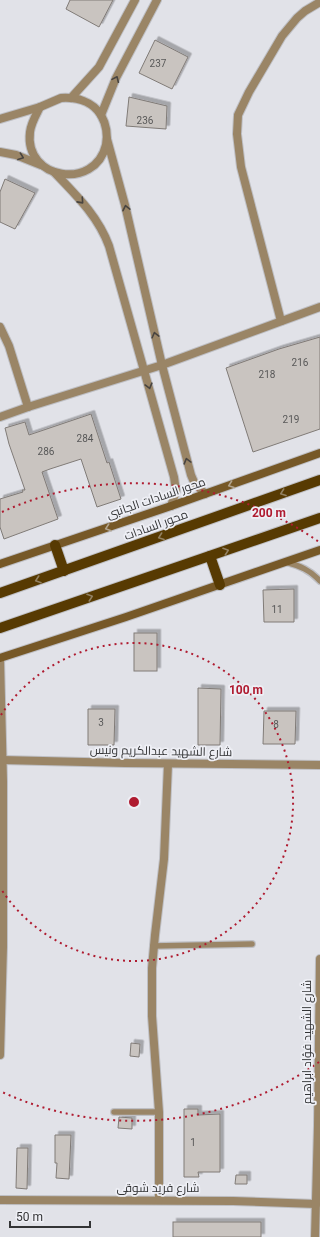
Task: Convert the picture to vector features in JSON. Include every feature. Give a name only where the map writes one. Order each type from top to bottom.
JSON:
[{"type":"main road","name":"محور السادات","points":[[0,593],[320,480]]},
{"type":"main road","points":[[0,628],[320,518]]},
{"type":"main road","points":[[55,545],[64,571]]},
{"type":"main road","points":[[210,556],[220,585]]},
{"type":"street","points":[[71,98],[100,67],[135,0]]},
{"type":"street","points":[[101,115],[116,78],[157,0]]},
{"type":"street","points":[[281,321],[241,167],[237,134],[238,115],[249,92],[282,36],[301,14],[320,2]]},
{"type":"street","points":[[0,119],[40,107],[61,98],[82,100],[93,106],[101,115],[106,127],[107,139],[125,205],[162,365],[191,475],[194,482],[205,494]]},
{"type":"street","points":[[40,107],[32,123],[30,144],[33,153],[41,165]]},
{"type":"street","points":[[0,152],[16,155],[54,172],[72,175],[92,167],[104,150],[107,139]]},
{"type":"street","points":[[54,172],[90,212],[104,234],[109,246],[176,484],[176,491],[171,506]]},
{"type":"street","points":[[0,417],[162,365],[320,307]]},
{"type":"street","points":[[0,327],[9,346],[28,407]]},
{"type":"street","name":"محور السادات الجانبى","points":[[0,564],[171,506],[320,453]]},
{"type":"street","points":[[0,1055],[3,947],[0,658],[320,550]]},
{"type":"street","name":"شارع الشهيد عبدالكريم ونيس","points":[[2,760],[168,764],[320,765]]},
{"type":"street","points":[[159,1200],[159,1112],[152,1016],[153,946],[164,859],[168,764]]},
{"type":"street","name":"شارع الشهيد فؤاد ابراهيم","points":[[315,1237],[319,1128],[320,959]]},
{"type":"street","name":"شارع فريد شوقى","points":[[0,1200],[159,1200],[316,1204]]},
{"type":"lane","points":[[286,562],[309,571],[320,581]]},
{"type":"lane","points":[[153,946],[252,944]]},
{"type":"lane","points":[[114,1112],[159,1112]]},
{"type":"building","points":[[70,0],[113,0],[99,27],[66,9]]},
{"type":"building","points":[[155,40],[188,57],[172,89],[139,73]]},
{"type":"building","points":[[129,97],[167,106],[166,129],[126,126]]},
{"type":"building","points":[[5,179],[35,193],[15,229],[0,222],[0,192]]},
{"type":"building","points":[[320,337],[320,429],[253,452],[226,368],[279,349]]},
{"type":"building","points":[[91,414],[107,463],[109,462],[121,499],[97,507],[81,459],[50,469],[42,472],[58,519],[4,539],[0,527],[0,499],[23,492],[22,490],[25,490],[5,428],[25,422],[29,435]]},
{"type":"building","points":[[294,589],[294,622],[264,622],[263,590]]},
{"type":"building","points":[[134,633],[157,633],[157,671],[134,671]]},
{"type":"building","points":[[198,688],[221,689],[220,745],[198,745]]},
{"type":"building","points":[[88,709],[115,709],[114,745],[88,745]]},
{"type":"building","points":[[264,711],[296,711],[295,744],[263,744]]},
{"type":"building","points":[[131,1043],[140,1044],[139,1057],[130,1056]]},
{"type":"building","points":[[184,1109],[198,1109],[198,1115],[220,1114],[220,1172],[198,1172],[199,1177],[184,1177]]},
{"type":"building","points":[[119,1117],[132,1118],[132,1129],[118,1128]]},
{"type":"building","points":[[55,1135],[71,1135],[69,1179],[56,1178],[57,1163],[55,1163]]},
{"type":"building","points":[[17,1148],[28,1148],[27,1189],[16,1188]]},
{"type":"building","points":[[236,1175],[247,1175],[247,1184],[235,1184]]},
{"type":"building","points":[[173,1222],[261,1222],[261,1237],[173,1237]]}]
